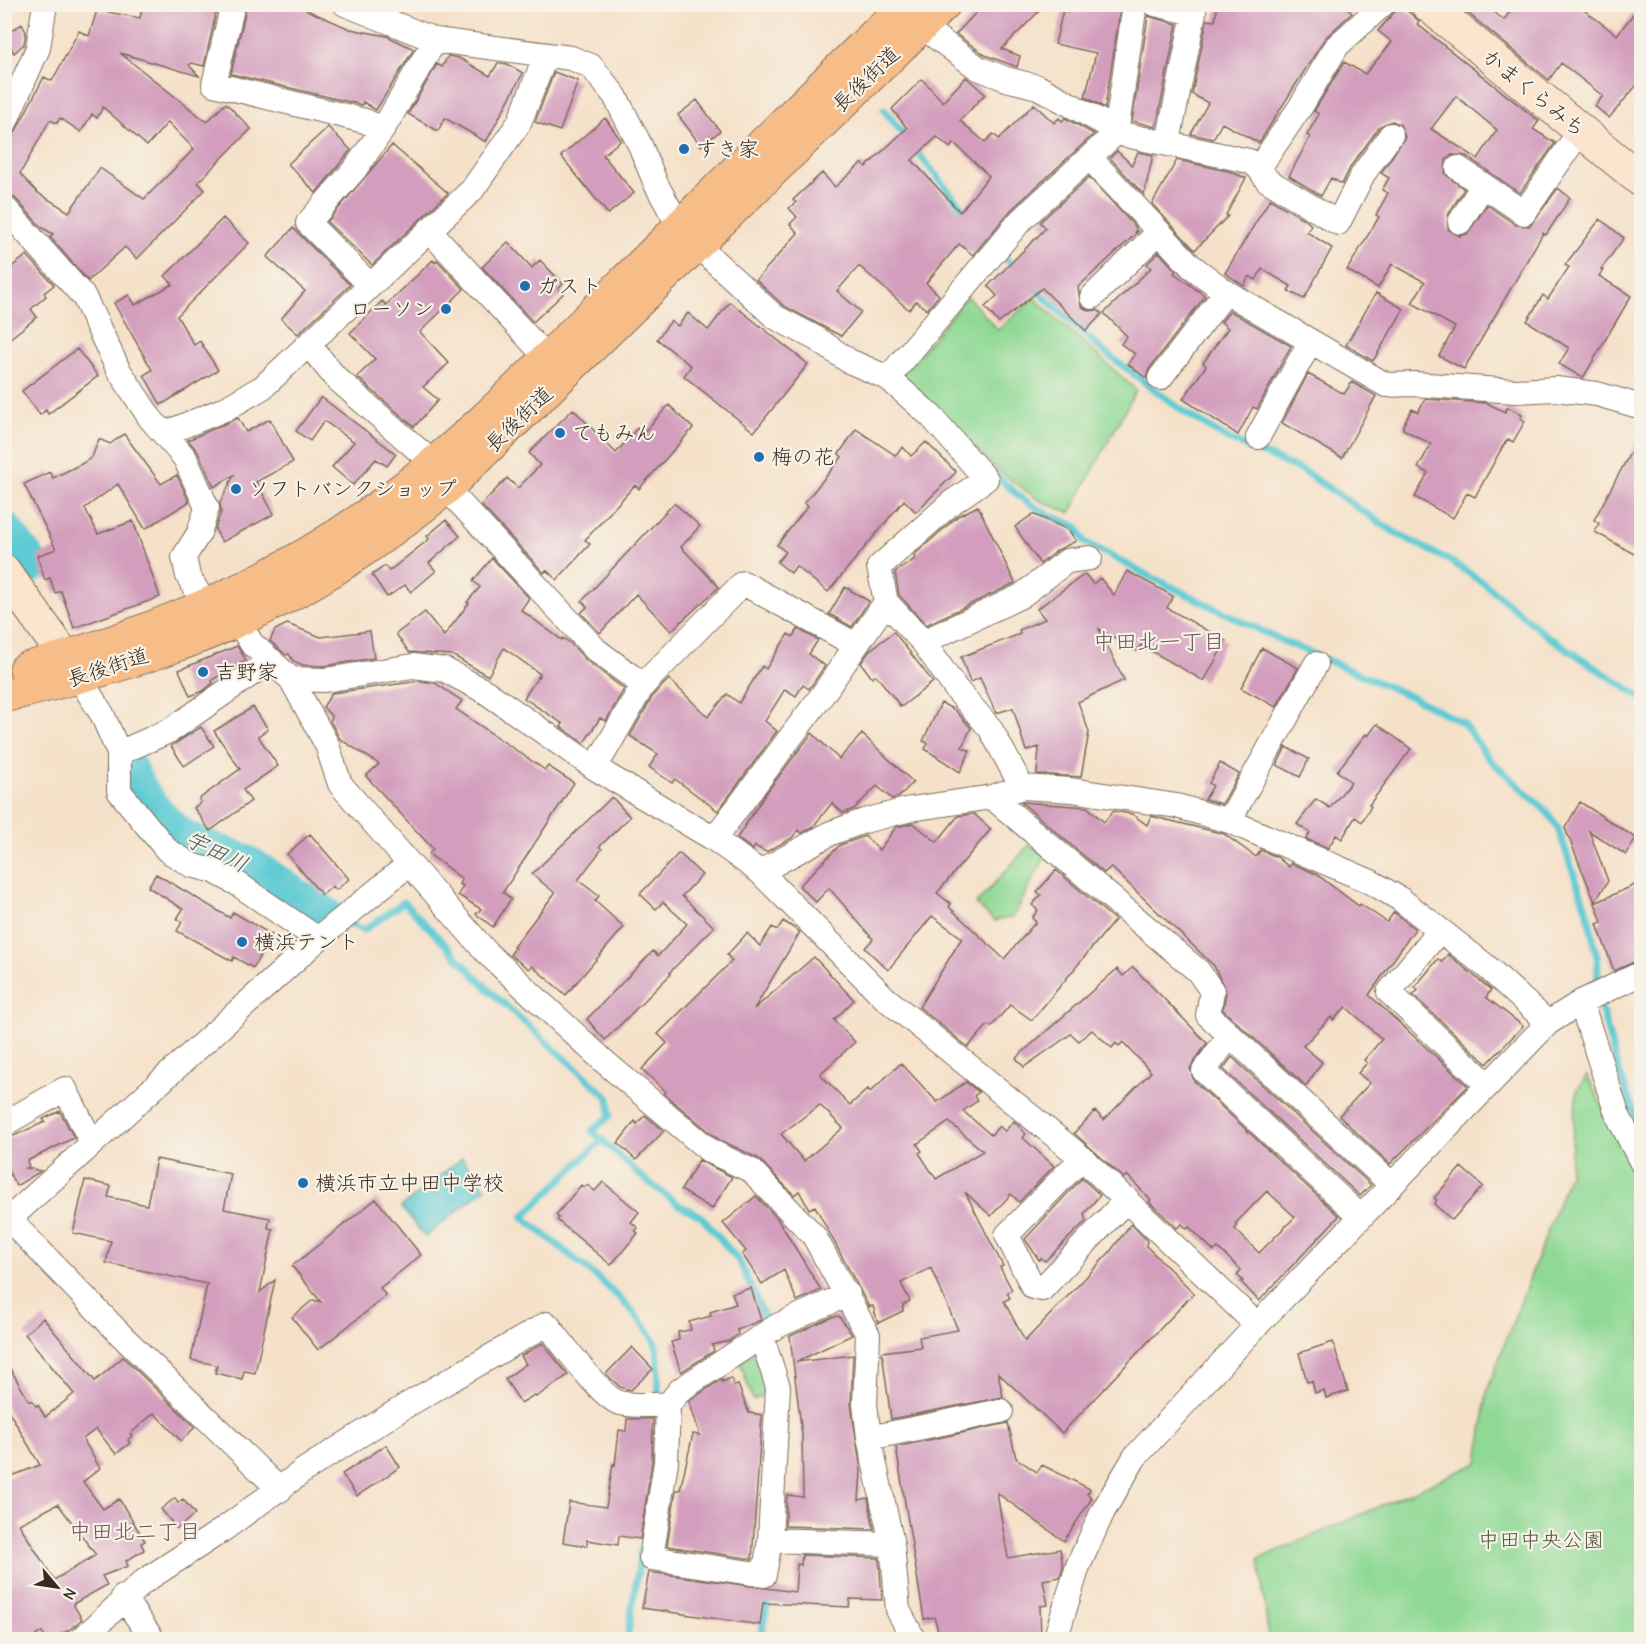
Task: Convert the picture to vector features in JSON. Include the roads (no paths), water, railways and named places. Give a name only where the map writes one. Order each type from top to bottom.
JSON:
[{"type":"main road","name":"かまくらみち","points":[[1427,4],[1641,181]]},
{"type":"main road","points":[[689,237],[810,97],[924,12]]},
{"type":"main road","name":"長後街道","points":[[4,674],[73,668],[159,651],[237,620],[315,581],[377,541],[440,476],[547,358],[689,237]]},
{"type":"main road","name":"長後街道","points":[[4,696],[73,668],[206,606],[298,559],[363,518],[440,476],[689,237]]},
{"type":"main road","points":[[4,571],[73,668]]},
{"type":"street","points":[[4,125],[38,48],[45,4]]},
{"type":"street","points":[[233,4],[214,84],[365,121],[383,129]]},
{"type":"street","points":[[345,4],[435,40],[571,58],[591,66],[615,96],[640,145],[656,184],[689,237],[775,317],[817,339],[849,361],[888,378],[931,416],[986,479],[951,503],[879,567],[886,602],[923,642],[956,689],[990,728],[1022,787]]},
{"type":"street","points":[[888,378],[1021,220],[1116,133],[1135,4]]},
{"type":"street","points":[[1155,4],[1194,13],[1168,142]]},
{"type":"street","points":[[1259,168],[1337,46],[1383,4]]},
{"type":"street","points":[[924,12],[978,68],[1006,79],[1038,87],[1109,126],[1116,133],[1168,142],[1250,161],[1268,180],[1338,223],[1363,174],[1391,135]]},
{"type":"street","points":[[370,285],[308,224],[355,169],[383,129],[435,40]]},
{"type":"street","points":[[166,433],[243,400],[263,387],[472,190],[519,123],[546,56]]},
{"type":"street","points":[[1458,168],[1524,213],[1580,131]]},
{"type":"street","points":[[1090,158],[1191,266],[1226,292],[1386,385],[1414,384],[1515,391],[1556,389],[1597,394],[1641,407]]},
{"type":"street","points":[[1460,222],[1483,185]]},
{"type":"street","points":[[4,207],[84,297],[118,369],[150,418],[166,433],[185,458],[207,508],[199,533],[184,557],[188,576],[206,606]]},
{"type":"street","points":[[429,230],[547,358]]},
{"type":"street","points":[[1092,297],[1160,232]]},
{"type":"street","points":[[1160,378],[1226,292]]},
{"type":"street","points":[[1258,437],[1311,342]]},
{"type":"street","points":[[309,345],[335,377],[440,476],[596,650],[643,685]]},
{"type":"street","points":[[923,642],[1021,596],[1067,561],[1090,558]]},
{"type":"street","points":[[595,768],[643,685],[743,583],[856,645]]},
{"type":"street","points":[[714,839],[886,602]]},
{"type":"street","points":[[237,620],[252,644],[291,679],[327,745],[340,784],[487,953],[608,1064],[710,1151],[752,1171],[814,1236],[848,1294],[868,1335],[866,1404],[869,1438],[892,1544],[898,1610],[914,1640]]},
{"type":"street","points":[[119,753],[171,730],[271,660]]},
{"type":"street","points":[[1229,821],[1316,664]]},
{"type":"street","points":[[291,679],[325,680],[413,666],[445,670],[486,692],[595,768],[714,839],[760,872],[885,998],[1082,1158],[1257,1325]]},
{"type":"street","points":[[73,668],[102,714],[119,753],[119,791],[167,850],[191,865],[214,871],[237,884],[318,939]]},
{"type":"street","points":[[760,872],[831,833],[864,821],[911,809],[992,797],[1022,787],[1129,797],[1177,806],[1229,821],[1371,882],[1440,930],[1487,967],[1548,1023]]},
{"type":"street","points":[[992,797],[1198,971],[1212,991],[1208,1015],[1392,1185]]},
{"type":"street","points":[[280,1490],[122,1336],[9,1219],[318,939],[409,864]]},
{"type":"street","points":[[1440,930],[1389,992],[1488,1085]]},
{"type":"street","points":[[1054,1640],[1078,1566],[1103,1511],[1135,1457],[1257,1325],[1548,1023],[1583,1001],[1641,973]]},
{"type":"street","points":[[1583,1001],[1617,1114],[1641,1163]]},
{"type":"street","points":[[1230,1035],[1204,1071],[1361,1217]]},
{"type":"street","points":[[4,1124],[65,1089],[92,1143]]},
{"type":"street","points":[[1082,1158],[1006,1235],[1033,1287],[1042,1289],[1127,1199]]},
{"type":"street","points":[[762,1338],[778,1387],[770,1540],[764,1575],[651,1558],[666,1462],[668,1405],[680,1390],[777,1326],[848,1294]]},
{"type":"street","points":[[81,1640],[123,1597],[280,1490],[306,1469],[407,1405],[547,1324],[586,1373],[607,1395],[619,1403],[668,1405]]},
{"type":"street","points":[[869,1438],[1001,1411]]},
{"type":"street","points":[[770,1540],[892,1544]]},
{"type":"street","points":[[123,1597],[153,1640]]},
{"type":"water","points":[[462,1158],[486,1188],[425,1237],[401,1207]]},
{"type":"waterway","points":[[884,110],[907,139]]},
{"type":"waterway","points":[[914,148],[967,214]]},
{"type":"waterway","points":[[982,232],[1016,270]]},
{"type":"waterway","points":[[1033,287],[1103,351],[1187,414],[1226,438],[1303,471],[1394,532],[1452,562],[1485,584],[1546,635],[1642,698]]},
{"type":"waterway","points":[[992,472],[1023,499],[1047,514],[1077,527],[1085,542],[1139,571],[1274,637],[1414,698],[1463,723],[1489,759],[1547,812],[1557,826],[1588,914],[1598,962],[1597,988]]},
{"type":"waterway","name":"宇田川","points":[[4,531],[29,564]]},
{"type":"waterway","name":"宇田川","points":[[128,770],[150,807],[182,838],[246,864],[324,915]]},
{"type":"waterway","points":[[345,923],[364,930],[404,902],[492,993],[609,1098],[610,1116],[592,1131],[643,1178],[679,1205],[701,1216],[739,1261],[769,1327]]},
{"type":"waterway","points":[[1599,999],[1617,1066],[1642,1135]]},
{"type":"waterway","points":[[603,1139],[523,1217],[598,1278],[636,1315],[657,1349],[659,1400]]},
{"type":"waterway","points":[[627,1640],[641,1550]]},
{"type":"waterway","points":[[760,1640],[773,1577]]},
{"type":"place","name":"すき家","points":[[684,149]]},
{"type":"place","name":"ガスト","points":[[525,286]]},
{"type":"place","name":"ローソン","points":[[446,309]]},
{"type":"place","name":"てもみん","points":[[560,433]]},
{"type":"place","name":"梅の花","points":[[759,457]]},
{"type":"place","name":"ソフトバンクショップ","points":[[236,489]]},
{"type":"place","name":"吉野家","points":[[203,672]]},
{"type":"place","name":"横浜テント","points":[[242,942]]},
{"type":"place","name":"横浜市立中田中学校","points":[[303,1183]]},
{"type":"district","name":"中田北一丁目","points":[[1159,641]]},
{"type":"district","name":"中田北二丁目","points":[[135,1531]]},
{"type":"park label","name":"中田中央公園","points":[[1541,1540]]}]
